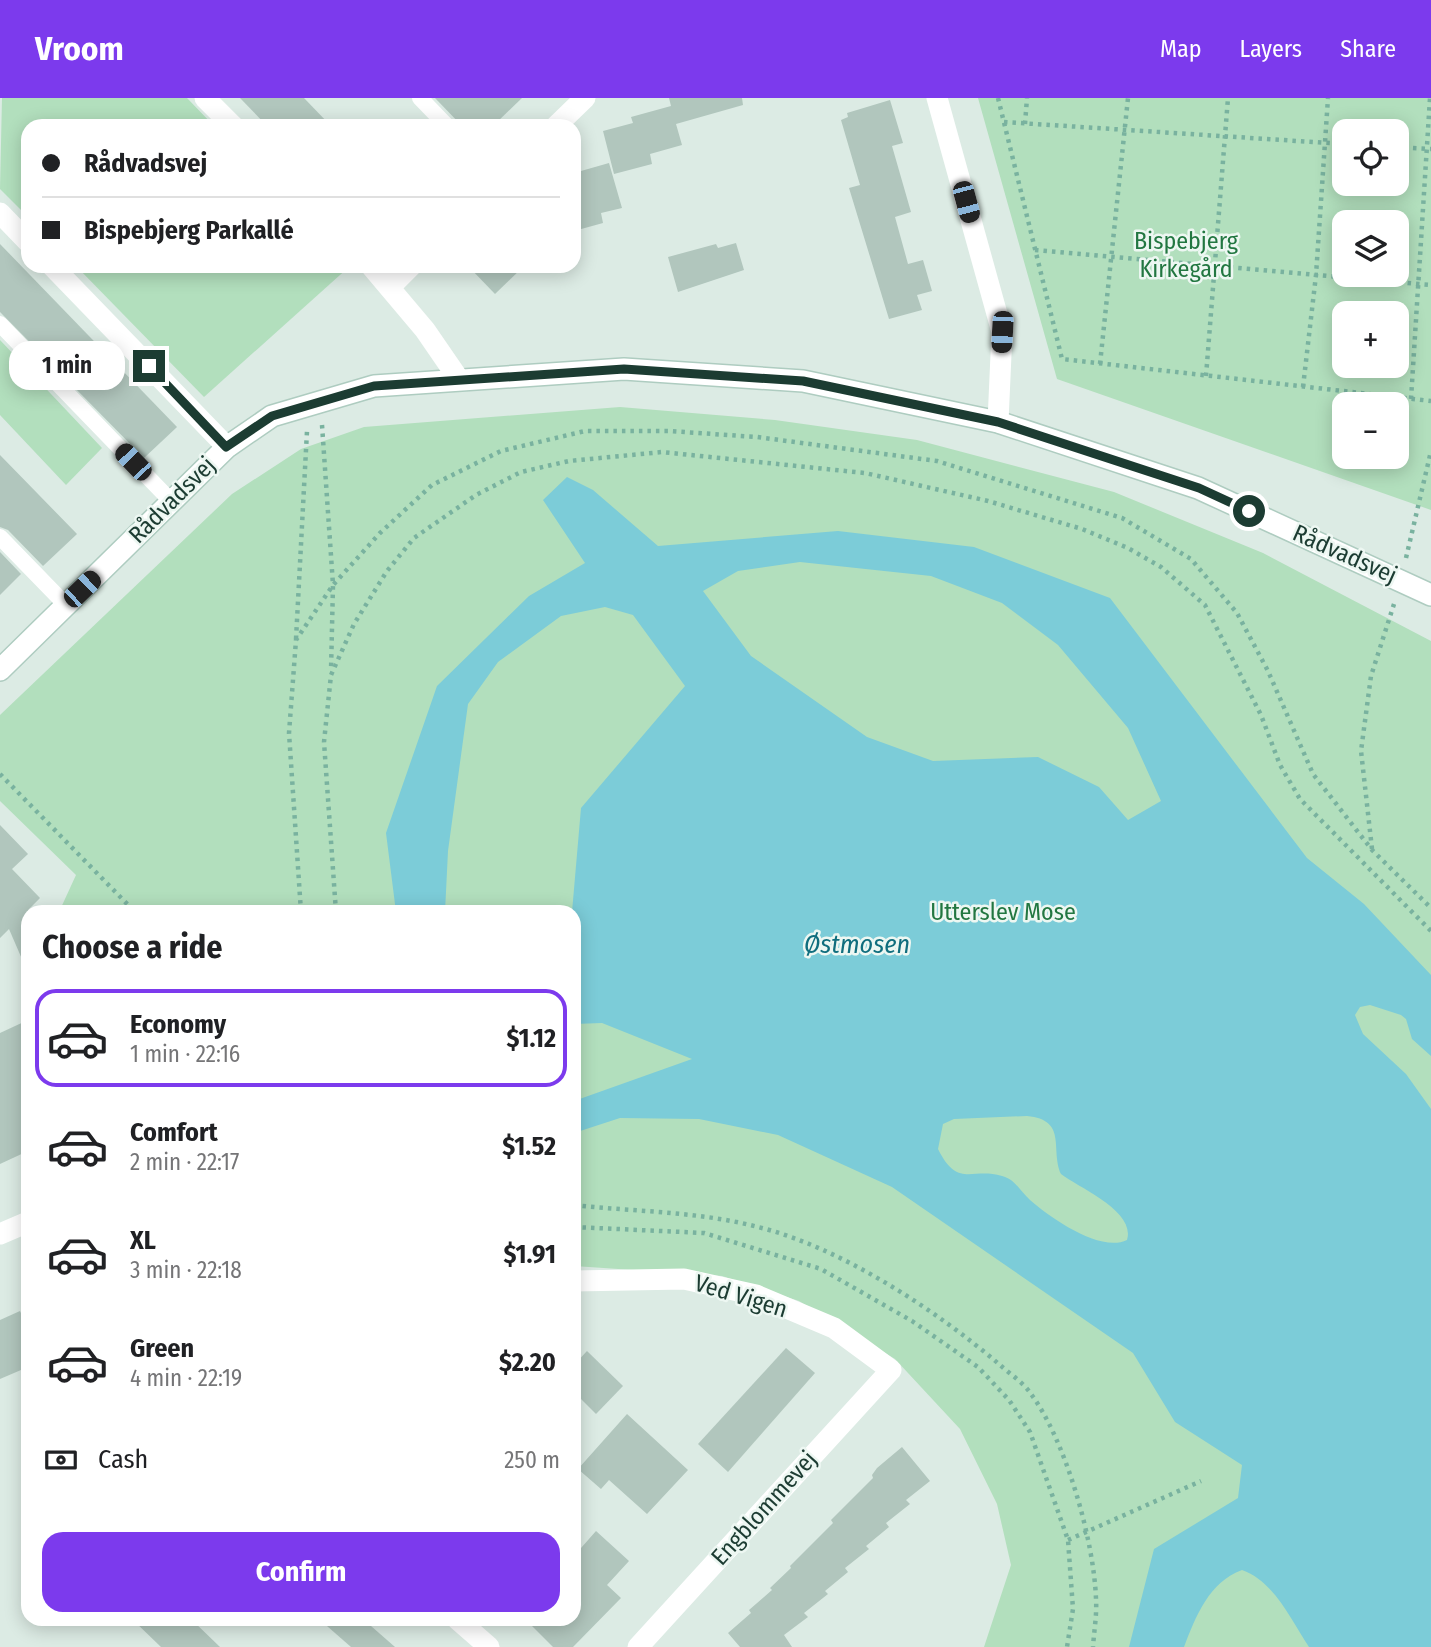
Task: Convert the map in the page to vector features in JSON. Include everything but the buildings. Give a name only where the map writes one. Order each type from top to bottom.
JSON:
[{"type":"street","points":[[205,98],[226,119]]},
{"type":"street","points":[[563,119],[585,98]]},
{"type":"street","points":[[937,98],[1002,332],[998,422]]},
{"type":"street","points":[[0,213],[21,235]]},
{"type":"street","points":[[59,273],[226,447]]},
{"type":"street","points":[[378,273],[391,286],[458,378]]},
{"type":"street","points":[[391,286],[404,273]]},
{"type":"street","name":"Rådvadsvej","points":[[0,670],[226,447],[272,416],[374,386],[458,378],[624,369],[803,381],[998,422],[1199,488],[1431,595]]},
{"type":"street","points":[[0,1234],[21,1225]]},
{"type":"street","name":"Ved Vigen","points":[[581,1281],[684,1279],[755,1295],[834,1328],[891,1370]]},
{"type":"street","name":"Engblommevej","points":[[638,1647],[891,1370]]},
{"type":"street","points":[[465,1626],[489,1647]]},
{"type":"lane","points":[[420,98],[440,119]]},
{"type":"lane","points":[[0,324],[171,501]]},
{"type":"lane","points":[[0,537],[66,605]]},
{"type":"path","points":[[999,98],[1062,359],[1431,401]]},
{"type":"path","points":[[1025,124],[1027,98]]},
{"type":"path","points":[[1100,364],[1128,98]]},
{"type":"path","points":[[1206,376],[1228,98]]},
{"type":"path","points":[[1303,387],[1316,275],[1328,98]]},
{"type":"path","points":[[1411,399],[1417,284],[1429,149],[1430,98]]},
{"type":"path","points":[[1004,122],[1332,143]]},
{"type":"path","points":[[1409,148],[1429,149]]},
{"type":"path","points":[[1035,250],[1431,285]]},
{"type":"path","points":[[315,402],[333,584],[331,675],[324,742],[336,905]]},
{"type":"path","points":[[301,905],[289,733],[315,402]]},
{"type":"path","points":[[296,640],[333,584],[380,533],[432,485],[501,451],[585,431],[669,431],[757,437],[937,461],[1122,518],[1191,559],[1237,614],[1269,671],[1313,774],[1372,850],[1431,908]]},
{"type":"path","points":[[1372,850],[1361,751],[1371,676],[1401,579],[1431,451]]},
{"type":"path","points":[[331,675],[354,624],[387,571],[414,538],[476,495],[521,472],[569,461],[662,452],[865,473],[988,501],[1082,529],[1128,548],[1161,567],[1205,605],[1300,799],[1431,931]]},
{"type":"path","points":[[0,774],[128,905]]},
{"type":"path","points":[[1068,1540],[1201,1481]]},
{"type":"green space","points":[[2,98],[187,98],[207,119],[21,119],[21,210],[0,189]]},
{"type":"green space","name":"Bispebjerg Kirkegård","points":[[978,98],[1431,98],[1431,510],[1057,379]]},
{"type":"green space","points":[[83,273],[342,273],[204,397]]},
{"type":"green space","points":[[0,340],[102,448],[66,485],[0,415]]},
{"type":"green space","name":"Utterslev Mose","points":[[620,407],[775,420],[917,440],[1114,492],[1263,553],[1431,641],[1431,1647],[984,1647],[1011,1565],[997,1504],[960,1429],[895,1359],[799,1301],[722,1276],[581,1266],[581,905],[62,905],[76,875],[0,801],[0,715],[232,494],[301,449],[364,427]]},
{"type":"water","name":"Østmosen","points":[[567,477],[593,490],[658,546],[838,531],[974,547],[1110,598],[1307,858],[1364,904],[1431,975],[1431,1056],[1412,1039],[1406,1019],[1401,1015],[1370,1005],[1360,1007],[1355,1015],[1363,1034],[1406,1074],[1431,1109],[1431,1647],[1309,1647],[1273,1592],[1253,1575],[1242,1570],[1231,1575],[1212,1591],[1199,1612],[1184,1647],[1129,1647],[1154,1549],[1238,1498],[1242,1465],[1175,1422],[1133,1353],[892,1187],[778,1135],[699,1119],[620,1118],[581,1131],[581,1099],[692,1059],[602,1023],[581,1024],[581,905],[573,905],[581,808],[685,686],[633,615],[605,607],[561,616],[498,662],[468,704],[448,851],[445,905],[395,905],[386,833],[437,686],[529,596],[585,563],[543,500]],"holes":[[[800,562],[931,576],[1002,603],[1058,645],[1128,728],[1161,801],[1128,820],[1099,787],[1038,757],[933,761],[867,737],[751,656],[703,591],[738,571]],[[1027,1116],[1048,1123],[1053,1130],[1061,1174],[1115,1210],[1123,1219],[1127,1240],[1103,1242],[1076,1232],[1030,1200],[1011,1180],[991,1174],[959,1173],[952,1169],[938,1149],[943,1124],[954,1119]]]},
{"type":"route","points":[[149,366],[226,447],[272,416],[374,386],[458,378],[624,369],[803,381],[998,422],[1199,488],[1249,511]]}]
